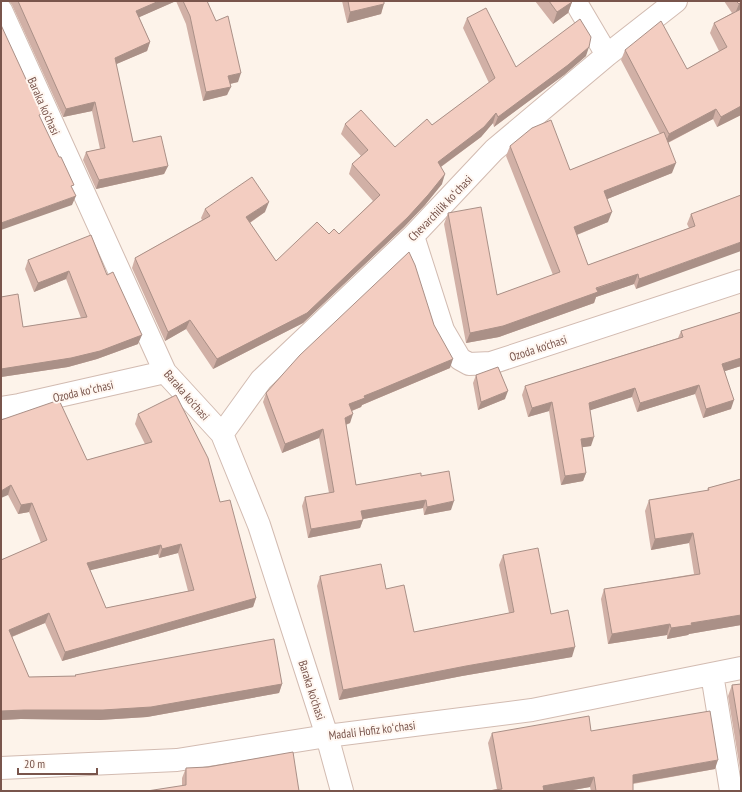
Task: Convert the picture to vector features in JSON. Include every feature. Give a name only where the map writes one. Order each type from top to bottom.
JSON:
[{"type":"street","points":[[575,1],[607,55]]},
{"type":"street","name":"Chevarchilik koʻchasi","points":[[222,434],[261,380],[413,236],[494,150],[607,55],[676,1]]},
{"type":"street","name":"Baraka ko'chasi","points":[[1,10],[165,372],[222,434],[259,525],[327,736],[342,791]]},
{"type":"street","name":"Ozoda ko'chasi","points":[[413,236],[443,330],[460,359],[468,364],[491,363],[741,281]]},
{"type":"street","name":"Ozoda koʻchasi","points":[[1,408],[165,372]]},
{"type":"street","name":"Madali Hofiz koʻchasi","points":[[1,768],[177,760],[327,736],[532,710],[741,668]]},
{"type":"street","points":[[712,674],[731,791]]},
{"type":"building","points":[[18,1],[159,1],[136,11],[150,42],[115,58],[133,142],[161,136],[168,166],[99,180],[86,152],[105,148],[95,102],[66,109]]},
{"type":"building","points":[[183,1],[207,1],[216,21],[228,16],[241,73],[228,76],[231,87],[206,92],[190,16]]},
{"type":"building","points":[[348,1],[384,1],[384,4],[350,12]]},
{"type":"building","points":[[549,1],[572,1],[572,2],[557,12]]},
{"type":"building","points":[[486,8],[516,67],[580,19],[591,37],[589,47],[568,65],[498,117],[496,113],[484,127],[438,162],[445,174],[428,195],[408,217],[307,313],[217,359],[190,320],[168,332],[135,258],[210,216],[205,209],[252,177],[269,202],[246,217],[276,261],[317,222],[329,234],[334,229],[339,234],[380,195],[352,164],[368,150],[345,124],[361,110],[395,147],[427,119],[432,125],[495,78],[467,18]]},
{"type":"building","points":[[741,9],[741,106],[721,117],[716,109],[669,134],[625,50],[661,21],[687,69],[727,47],[714,23]]},
{"type":"building","points":[[1,25],[42,114],[39,115],[74,185],[71,186],[76,196],[1,223]]},
{"type":"building","points":[[551,120],[570,170],[664,132],[676,163],[604,191],[612,212],[574,227],[588,265],[695,226],[691,214],[741,195],[741,242],[639,279],[638,274],[596,288],[598,292],[503,326],[470,333],[448,213],[481,207],[497,295],[560,272],[510,146],[532,128]]},
{"type":"building","points":[[91,235],[107,275],[113,272],[142,335],[100,351],[71,358],[1,369],[1,297],[18,294],[23,327],[87,317],[69,271],[38,283],[28,260]]},
{"type":"building","points":[[409,252],[415,265],[434,325],[453,359],[364,396],[365,398],[349,404],[353,414],[345,418],[356,485],[421,473],[421,476],[449,471],[454,501],[427,507],[426,500],[361,511],[363,520],[311,529],[305,497],[334,492],[323,429],[285,444],[266,393],[300,355]]},
{"type":"building","points":[[741,312],[741,358],[722,364],[734,400],[706,409],[699,385],[640,403],[635,388],[589,403],[594,437],[581,439],[586,473],[565,476],[552,402],[532,408],[525,386],[683,337],[681,331]]},
{"type":"building","points":[[498,367],[508,391],[481,402],[476,375]]},
{"type":"building","points":[[176,395],[208,458],[220,502],[230,500],[256,598],[65,652],[49,613],[9,630],[29,677],[76,676],[75,675],[274,639],[282,684],[151,707],[103,710],[1,711],[1,560],[47,540],[32,503],[21,505],[11,485],[1,491],[1,420],[59,400],[87,460],[152,442],[138,414]],"holes":[[[181,544],[194,590],[106,608],[87,563],[161,545],[162,549]]]},
{"type":"building","points":[[741,479],[741,615],[691,623],[692,625],[671,628],[670,624],[612,634],[604,589],[700,574],[693,533],[655,539],[649,500],[709,490],[708,488]]},
{"type":"building","points":[[538,548],[551,614],[568,610],[575,647],[343,690],[320,576],[381,564],[386,589],[404,585],[414,632],[514,612],[503,555]]},
{"type":"building","points":[[741,684],[741,740],[732,685]]},
{"type":"building","points":[[710,711],[718,760],[633,775],[633,791],[596,791],[594,777],[543,786],[544,791],[488,791],[502,789],[492,733],[589,716],[591,731]]},
{"type":"building","points":[[293,752],[299,791],[147,791],[186,785],[186,768],[208,767]]}]
